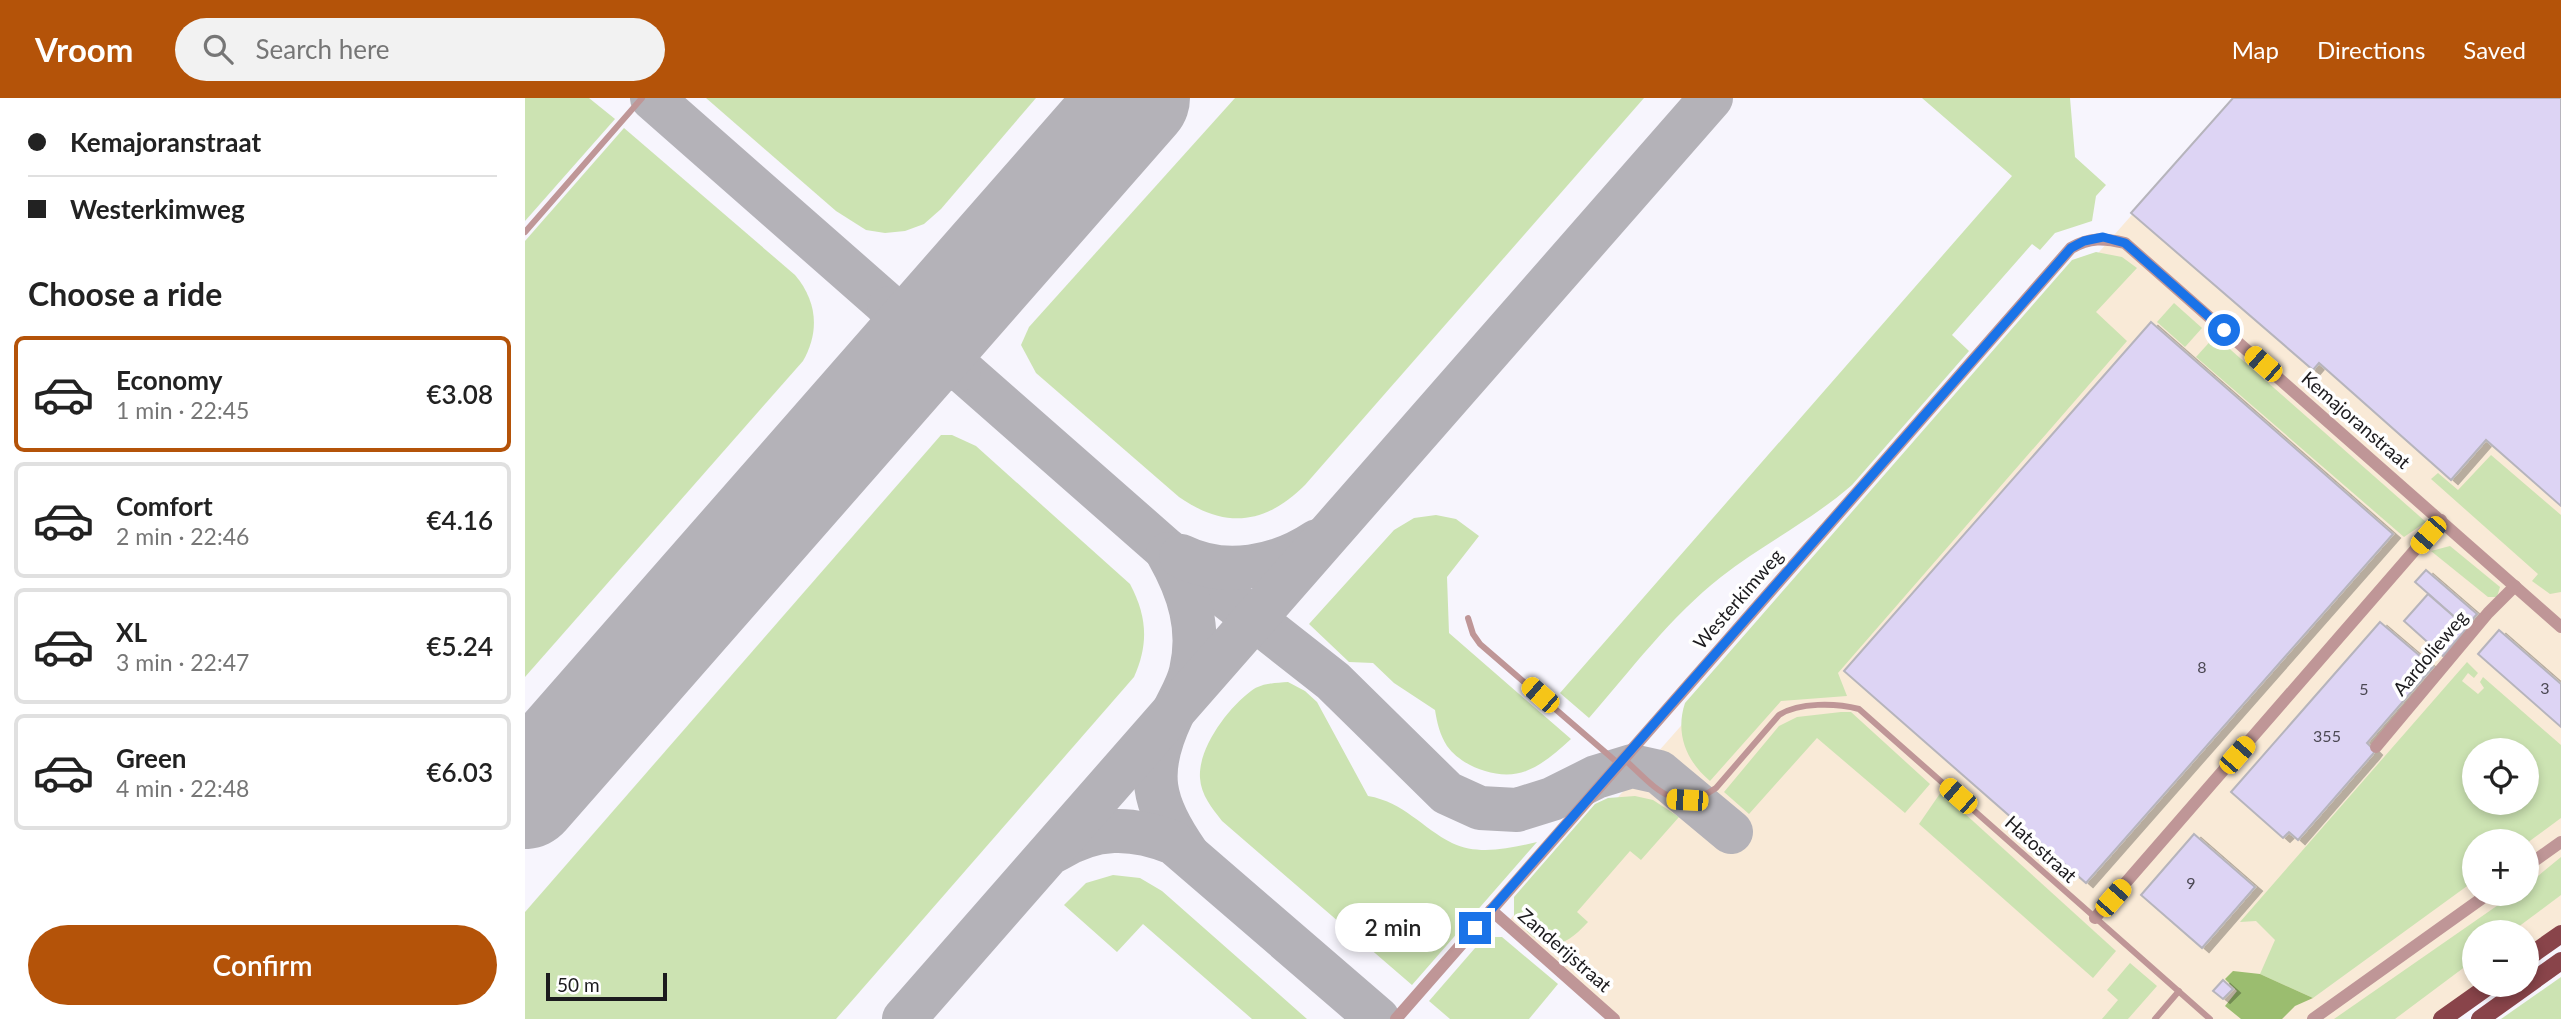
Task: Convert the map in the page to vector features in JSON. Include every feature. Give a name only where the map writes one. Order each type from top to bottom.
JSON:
[{"type":"main road","points":[[2539,949],[2561,933]]},
{"type":"main road","points":[[2480,1019],[2561,961]]},
{"type":"main road","points":[[2442,1019],[2473,997]]},
{"type":"street","name":"Westerkimweg","points":[[1396,1019],[2071,248],[2084,241],[2103,237],[2125,243]]},
{"type":"street","name":"Kemajoranstraat","points":[[2125,243],[2561,627]]},
{"type":"street","points":[[2095,918],[2441,520]]},
{"type":"street","name":"Aardolieweg","points":[[2376,747],[2515,586]]},
{"type":"street","points":[[2539,858],[2561,842]]},
{"type":"street","points":[[2313,1019],[2471,906]]},
{"type":"street","name":"Zanderijstraat","points":[[1491,910],[1614,1019]]},
{"type":"lane","points":[[525,232],[642,98]]},
{"type":"lane","points":[[1468,618],[1473,634],[1481,644],[1621,762]]},
{"type":"lane","name":"Hatostraat","points":[[1621,762],[1673,800],[1703,796],[1716,788],[1779,715],[1789,709],[1847,706],[1859,709],[2210,1019]]},
{"type":"lane","points":[[2155,1019],[2179,991]]},
{"type":"shaded area","points":[[2235,98],[2561,98],[2561,929],[2539,945],[2539,920],[2462,920],[2462,997],[2466,997],[2435,1019],[1614,1019],[1507,923]]},
{"type":"green space","points":[[525,98],[589,98],[615,119],[525,221]]},
{"type":"green space","points":[[706,98],[1036,98],[941,209],[924,224],[905,231],[885,233],[866,230],[836,211]]},
{"type":"green space","points":[[1235,98],[1644,98],[1305,485],[1275,508],[1244,518],[1212,514],[1179,497],[1036,373],[1021,345],[1029,327]]},
{"type":"green space","points":[[1922,98],[2070,98],[2075,157],[2106,185],[2096,196],[2092,221],[2055,233],[2040,250],[2032,244],[1952,335],[1969,351],[1852,485],[1821,510],[1737,565],[1703,592],[1652,644],[1589,718],[1560,693],[2012,176]]},
{"type":"green space","points":[[624,128],[795,275],[812,306],[812,339],[803,361],[525,677],[525,241]]},
{"type":"green space","points":[[2096,252],[2122,257],[2137,268],[2096,312],[2127,341],[1838,673],[1847,696],[1781,701],[1710,781],[1695,765],[1685,746],[1681,725],[1685,703],[2072,260]]},
{"type":"green space","points":[[2174,303],[2202,328],[2185,347],[2157,322]]},
{"type":"green space","points":[[2215,336],[2426,522],[2404,537],[2196,357]]},
{"type":"green space","points":[[941,435],[952,435],[976,446],[1130,584],[1140,607],[1144,630],[1142,653],[1134,677],[836,1019],[525,1019],[525,912]]},
{"type":"green space","points":[[2491,455],[2561,515],[2561,592],[2550,594],[2532,581],[2538,574],[2431,479],[2438,473],[2458,490]]},
{"type":"green space","points":[[1436,515],[1456,519],[1479,536],[1447,577],[1449,633],[1571,739],[1545,761],[1526,771],[1516,774],[1494,773],[1463,761],[1447,746],[1439,729],[1435,710],[1394,683],[1373,663],[1349,662],[1309,624],[1394,530],[1414,518]]},
{"type":"green space","points":[[2450,546],[2500,587],[2497,597],[2488,597],[2431,551]]},
{"type":"green space","points":[[2467,662],[2478,673],[2474,678],[2468,673],[2462,681],[2478,694],[2484,688],[2480,682],[2483,677],[2561,745],[2561,818],[2539,834],[2539,829],[2462,829],[2462,890],[2313,998],[2260,974],[2275,940],[2256,921],[2240,922]]},
{"type":"green space","points":[[1288,682],[1305,691],[1317,702],[1368,796],[1392,804],[1441,837],[1462,847],[1495,850],[1537,842],[1412,985],[1222,821],[1202,790],[1200,778],[1204,754],[1224,718],[1255,688]]},
{"type":"green space","points":[[1851,712],[1930,784],[1905,813],[1817,738],[1749,814],[1724,792],[1779,726],[1797,717]]},
{"type":"green space","points":[[1941,792],[2116,951],[2093,978],[1919,824]]},
{"type":"green space","points":[[1635,796],[1653,800],[1679,817],[1641,860],[1630,851],[1577,912],[1588,922],[1577,933],[1559,944],[1541,942],[1514,917],[1514,897],[1595,804],[1608,798]]},
{"type":"green space","points":[[2561,857],[2561,895],[2527,920],[2477,920],[2497,906],[2539,906],[2539,875]]},
{"type":"green space","points":[[1113,875],[1140,878],[1162,891],[1307,1019],[1252,1019],[1143,924],[1117,952],[1064,905],[1086,883]]},
{"type":"green space","points":[[2462,930],[2462,969],[2395,1019],[2334,1019]]},
{"type":"green space","points":[[1502,937],[1558,984],[1529,1019],[1450,1019],[1429,1001],[1482,940]]},
{"type":"green space","points":[[2130,963],[2157,986],[2128,1019],[2102,1019],[2118,1000],[2107,990]]},
{"type":"green space","points":[[2233,971],[2260,974],[2313,998],[2295,1006],[2282,1019],[2241,1019],[2225,1006],[2237,991],[2225,979]]},
{"type":"green space","points":[[2561,977],[2561,1019],[2501,1019],[2532,997],[2539,997],[2539,992]]},
{"type":"building","points":[[2233,98],[2561,98],[2561,506],[2486,440],[2451,480],[2319,363],[2313,370],[2131,213]]},
{"type":"building","points":[[2151,322],[2393,534],[2086,883],[1844,671]]},
{"type":"building","points":[[2426,570],[2477,614],[2466,627],[2415,582]]},
{"type":"building","points":[[2428,594],[2467,628],[2443,656],[2404,621]]},
{"type":"building","points":[[2380,622],[2433,667],[2367,743],[2375,751],[2372,755],[2298,840],[2289,832],[2283,838],[2231,792]]},
{"type":"building","points":[[2499,630],[2561,684],[2561,727],[2478,654]]},
{"type":"building","points":[[2194,834],[2255,887],[2202,948],[2141,895]]},
{"type":"building","points":[[2223,980],[2233,989],[2223,999],[2213,991]]},
{"type":"taxiway","points":[[652,98],[1164,548],[1333,681],[1447,793],[1480,808],[1517,810],[1552,799],[1596,777],[1632,766],[1659,772],[1731,832]]},
{"type":"taxiway","points":[[904,1019],[1711,98]]},
{"type":"taxiway","points":[[959,370],[951,354],[947,329],[955,308],[982,274]]},
{"type":"taxiway","points":[[888,380],[900,353],[901,344],[899,327],[889,308]]},
{"type":"taxiway","points":[[1181,556],[1215,567],[1233,568],[1268,563],[1317,541]]},
{"type":"taxiway","points":[[1168,554],[1187,596],[1195,640],[1190,677],[1163,735],[1158,754],[1156,787],[1166,818],[1187,853]]},
{"type":"taxiway","points":[[1056,850],[1085,836],[1113,831],[1128,831],[1174,843],[1378,1019]]},
{"type":"runway","points":[[525,795],[1136,98]]},
{"type":"route","points":[[1475,928],[2071,248],[2084,241],[2103,237],[2125,243],[2224,330]]}]
